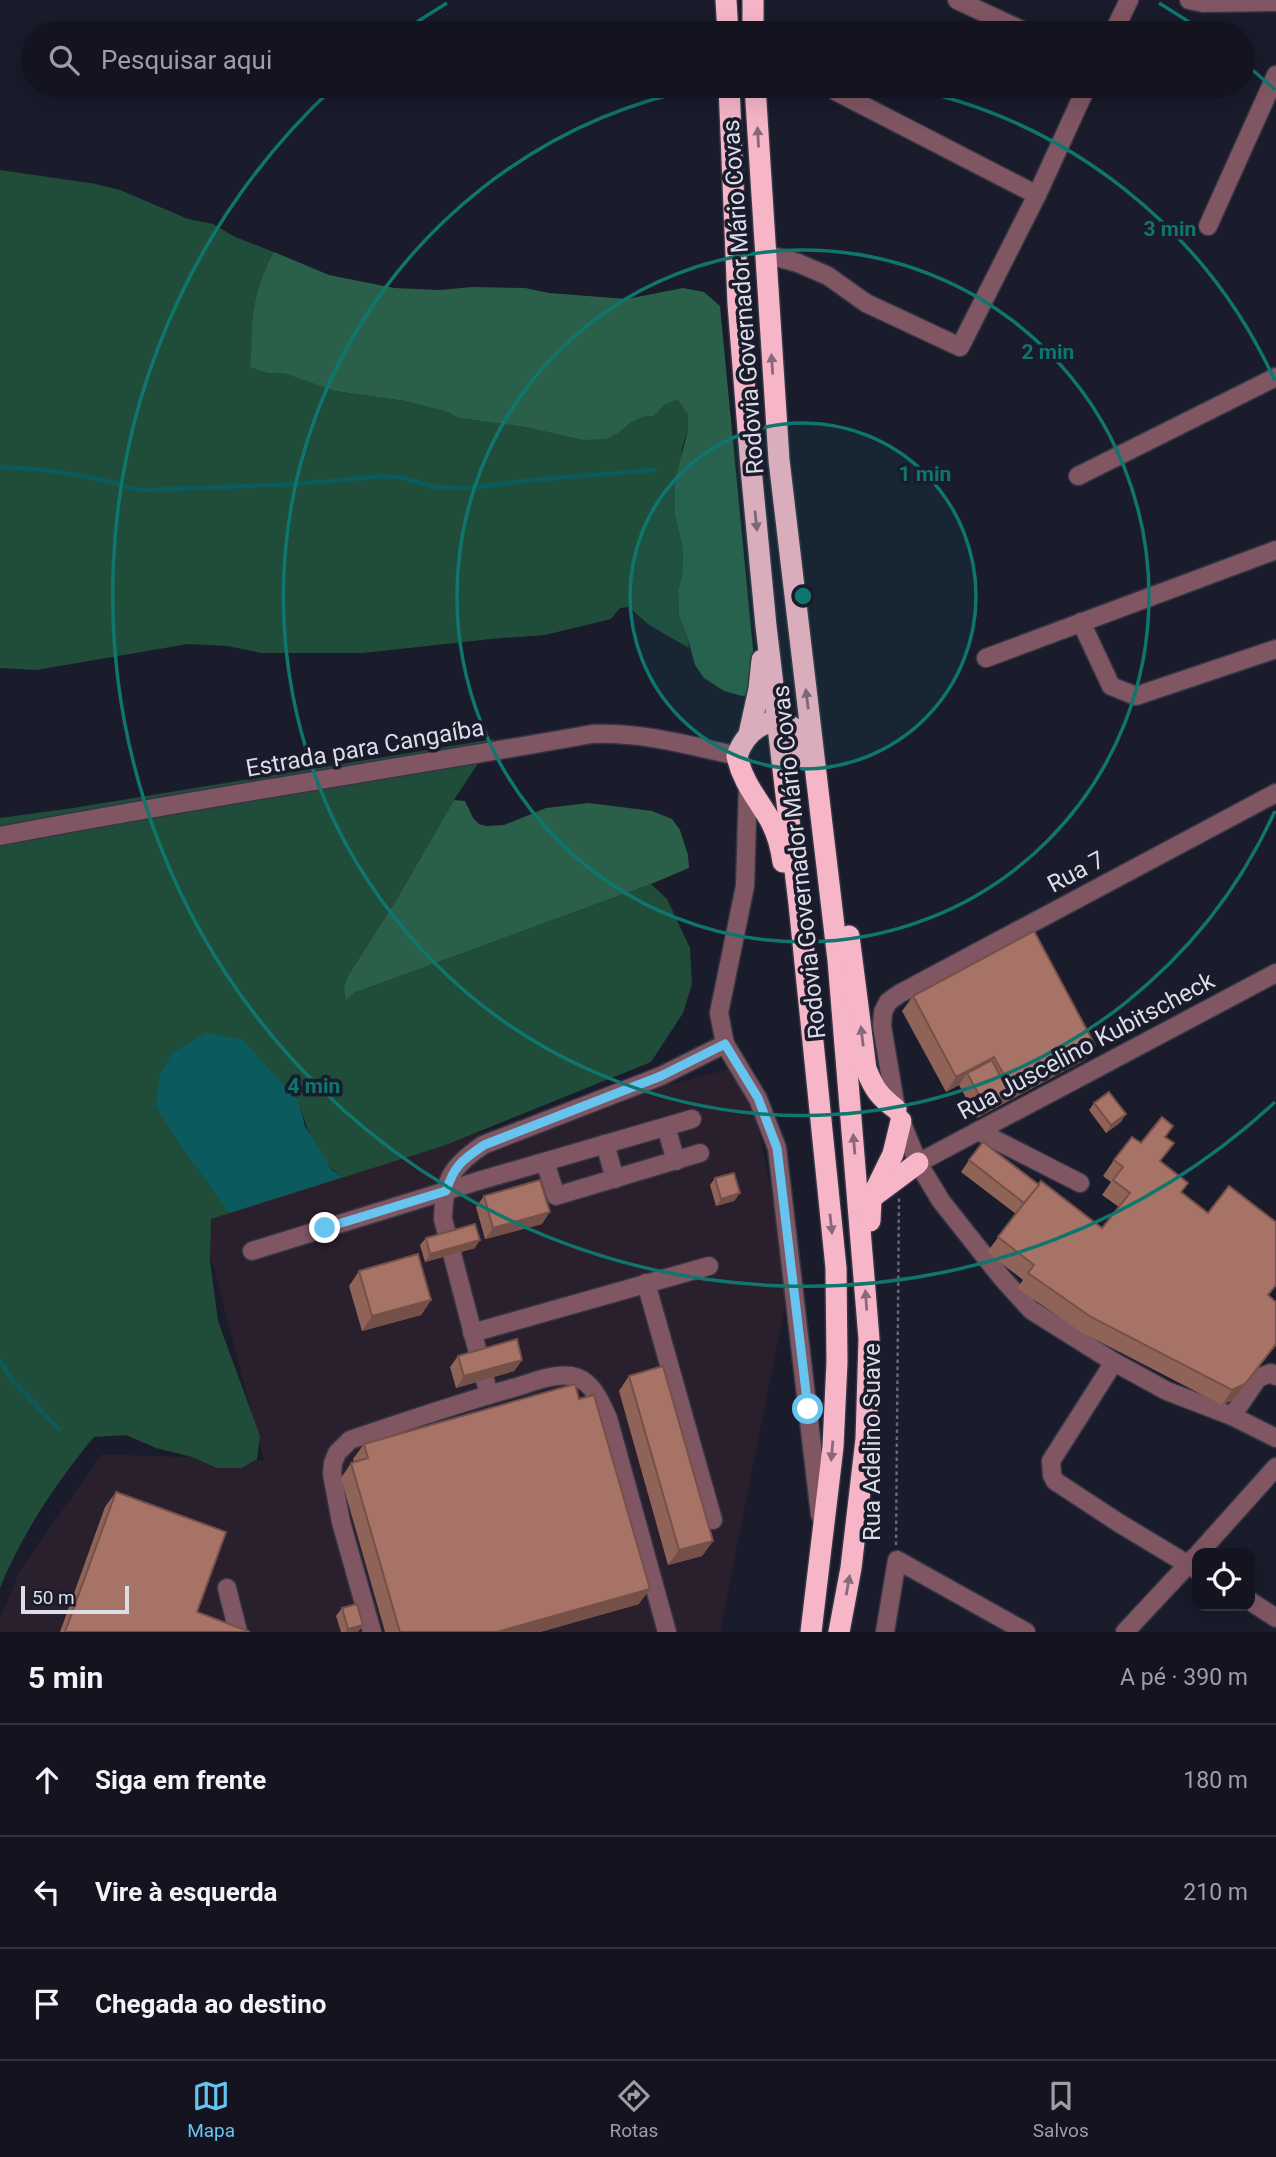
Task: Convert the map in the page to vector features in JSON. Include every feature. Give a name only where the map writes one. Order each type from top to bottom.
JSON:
[{"type":"highway","points":[[726,0],[727,21]]},
{"type":"highway","points":[[753,0],[754,21]]},
{"type":"highway","name":"Rodovia Governador Mário Covas","points":[[729,98],[738,304],[751,468],[835,1268],[837,1362],[833,1447],[811,1632]]},
{"type":"highway","name":"Rodovia Governador Mário Covas","points":[[756,98],[779,460],[838,960],[869,1339],[866,1439],[851,1569],[839,1632]]},
{"type":"highway","points":[[766,626],[759,689],[749,734],[737,756],[742,776],[771,822],[780,844],[805,1091],[821,1121]]},
{"type":"highway","points":[[749,734],[778,721],[786,722],[798,732],[816,869],[829,888]]},
{"type":"highway","points":[[818,792],[834,820],[866,1069],[873,1088],[899,1115],[893,1154],[871,1199],[863,1258]]},
{"type":"highway","points":[[871,1199],[918,1163]]},
{"type":"street","points":[[957,0],[1002,21]]},
{"type":"street","points":[[1118,21],[1129,0]]},
{"type":"street","points":[[1189,0],[1203,3],[1276,2]]},
{"type":"street","points":[[1208,226],[1276,75]]},
{"type":"street","points":[[849,98],[1037,195]]},
{"type":"street","points":[[765,254],[798,263],[828,276],[866,303],[960,347],[1037,195],[1081,98]]},
{"type":"street","points":[[1078,476],[1276,377]]},
{"type":"street","points":[[986,658],[1276,550]]},
{"type":"street","points":[[1081,622],[1111,685],[1136,696],[1276,649]]},
{"type":"street","name":"Estrada para Cangaíba","points":[[0,836],[121,813],[592,734],[621,733],[650,737],[737,756]]},
{"type":"street","points":[[748,786],[745,886],[719,1013],[725,1044],[758,1098],[777,1148],[823,1539]]},
{"type":"street","name":"Rua 7","points":[[899,1115],[882,1026],[883,1012],[888,1002],[1276,793]]},
{"type":"street","name":"Rua Juscelino Kubitscheck","points":[[918,1163],[1276,973]]},
{"type":"street","points":[[489,1395],[443,1219],[446,1191],[461,1160],[484,1145],[661,1076],[725,1044]]},
{"type":"street","points":[[899,1115],[918,1163],[955,1221],[1031,1310],[1114,1363],[1167,1391],[1232,1416],[1276,1438]]},
{"type":"street","points":[[252,1251],[692,1119]]},
{"type":"street","points":[[666,1127],[676,1161]]},
{"type":"street","points":[[978,1131],[1080,1183]]},
{"type":"street","points":[[605,1144],[615,1178]]},
{"type":"street","points":[[545,1162],[556,1196],[700,1153]]},
{"type":"street","points":[[472,1332],[709,1266]]},
{"type":"street","points":[[646,1283],[713,1520]]},
{"type":"street","points":[[1114,1363],[1051,1461],[1052,1475],[1055,1481],[1066,1488],[1192,1559]]},
{"type":"street","points":[[1232,1416],[1258,1378],[1271,1373],[1276,1376]]},
{"type":"street","points":[[372,1632],[334,1489],[332,1463],[337,1452],[350,1440],[489,1395],[553,1377],[572,1376],[585,1382],[596,1393],[608,1418],[667,1632]]},
{"type":"street","points":[[1206,1548],[1276,1468]]},
{"type":"street","points":[[886,1632],[897,1560]]},
{"type":"street","name":"Rua Adelino Suave","points":[[897,1560],[1026,1632]]},
{"type":"street","points":[[1125,1632],[1192,1564]]},
{"type":"street","points":[[227,1588],[238,1632]]},
{"type":"street","points":[[1255,1604],[1276,1618]]},
{"type":"path","name":"Rua Adelino Suave","points":[[897,1560],[900,1177]]},
{"type":"shaded area","points":[[0,170],[120,190],[188,219],[213,224],[235,237],[274,252],[259,286],[252,322],[251,367],[267,373],[284,372],[335,391],[405,401],[447,412],[459,418],[525,427],[582,440],[620,432],[630,423],[643,417],[654,416],[666,404],[678,400],[688,413],[688,430],[682,448],[675,516],[683,550],[678,591],[679,616],[689,648],[649,625],[629,607],[620,608],[611,619],[545,635],[363,653],[262,653],[227,646],[188,644],[36,670],[0,668]]},
{"type":"shaded area","points":[[274,252],[329,275],[394,288],[525,288],[549,293],[627,299],[683,288],[704,292],[720,306],[756,681],[748,695],[724,691],[704,678],[695,665],[679,616],[678,591],[683,550],[675,516],[675,480],[688,430],[688,414],[678,400],[666,404],[654,416],[643,417],[630,423],[606,439],[582,440],[525,427],[459,418],[447,412],[405,401],[335,391],[284,373],[267,373],[250,367],[255,304],[262,277]]},
{"type":"shaded area","points":[[494,739],[349,974],[347,999],[354,993],[651,884],[667,899],[690,948],[692,984],[683,1013],[651,1062],[443,1146],[211,1219],[210,1261],[218,1321],[260,1436],[257,1459],[242,1468],[217,1468],[126,1435],[94,1437],[41,1509],[18,1548],[0,1588],[0,818]],"holes":[[[299,1102],[309,1133],[320,1153],[342,1176],[229,1212],[178,1142],[157,1106]]]},
{"type":"shaded area","points":[[454,800],[465,801],[473,818],[486,826],[504,825],[546,808],[589,803],[652,811],[672,819],[680,830],[689,868],[354,993],[346,1000],[344,988],[349,974],[395,902]]},
{"type":"shaded area","points":[[206,1033],[243,1040],[299,1102],[305,1126],[332,1170],[343,1177],[229,1213],[178,1142],[156,1106],[159,1077],[172,1053]]},
{"type":"shaded area","points":[[745,1065],[790,1280],[720,1632],[0,1632],[0,1618],[20,1570],[102,1454],[264,1460],[197,1205]]},
{"type":"building","points":[[1034,931],[1095,1045],[1012,1090],[994,1057],[956,1077],[913,996]]},
{"type":"building","points":[[992,1060],[1009,1093],[985,1106],[967,1073]]},
{"type":"building","points":[[1109,1092],[1126,1114],[1111,1125],[1094,1103]]},
{"type":"building","points":[[1162,1117],[1173,1126],[1165,1137],[1174,1143],[1160,1161],[1188,1183],[1181,1192],[1208,1213],[1229,1186],[1276,1222],[1276,1285],[1268,1295],[1276,1302],[1276,1344],[1245,1384],[1232,1390],[1091,1317],[1028,1273],[1034,1265],[998,1237],[1041,1181],[1102,1228],[1130,1193],[1113,1180],[1123,1167],[1114,1160],[1132,1137],[1141,1143]]},
{"type":"building","points":[[983,1142],[1039,1185],[1024,1203],[969,1160]]},
{"type":"building","points":[[734,1173],[740,1193],[721,1199],[715,1178]]},
{"type":"building","points":[[540,1180],[550,1212],[493,1228],[484,1196]]},
{"type":"building","points":[[475,1224],[480,1240],[430,1254],[426,1238]]},
{"type":"building","points":[[418,1254],[431,1300],[372,1316],[359,1271]]},
{"type":"building","points":[[517,1339],[522,1360],[464,1376],[458,1356]]},
{"type":"building","points":[[663,1366],[713,1541],[679,1550],[629,1376]]},
{"type":"building","points":[[575,1384],[579,1399],[594,1395],[650,1589],[497,1632],[400,1632],[351,1463],[368,1458],[364,1444]]},
{"type":"building","points":[[116,1492],[226,1532],[197,1612],[250,1632],[65,1632]]},
{"type":"building","points":[[357,1604],[363,1625],[348,1629],[342,1608]]},
{"type":"waterway","points":[[0,467],[64,473],[144,490],[298,484],[383,476],[403,478],[435,487],[473,488],[521,481],[655,470]]},
{"type":"waterway","points":[[0,1361],[14,1382],[59,1429]]},
{"type":"route","points":[[325,1228],[446,1191],[461,1160],[484,1145],[661,1076],[725,1044],[758,1098],[777,1148],[808,1409]]}]
